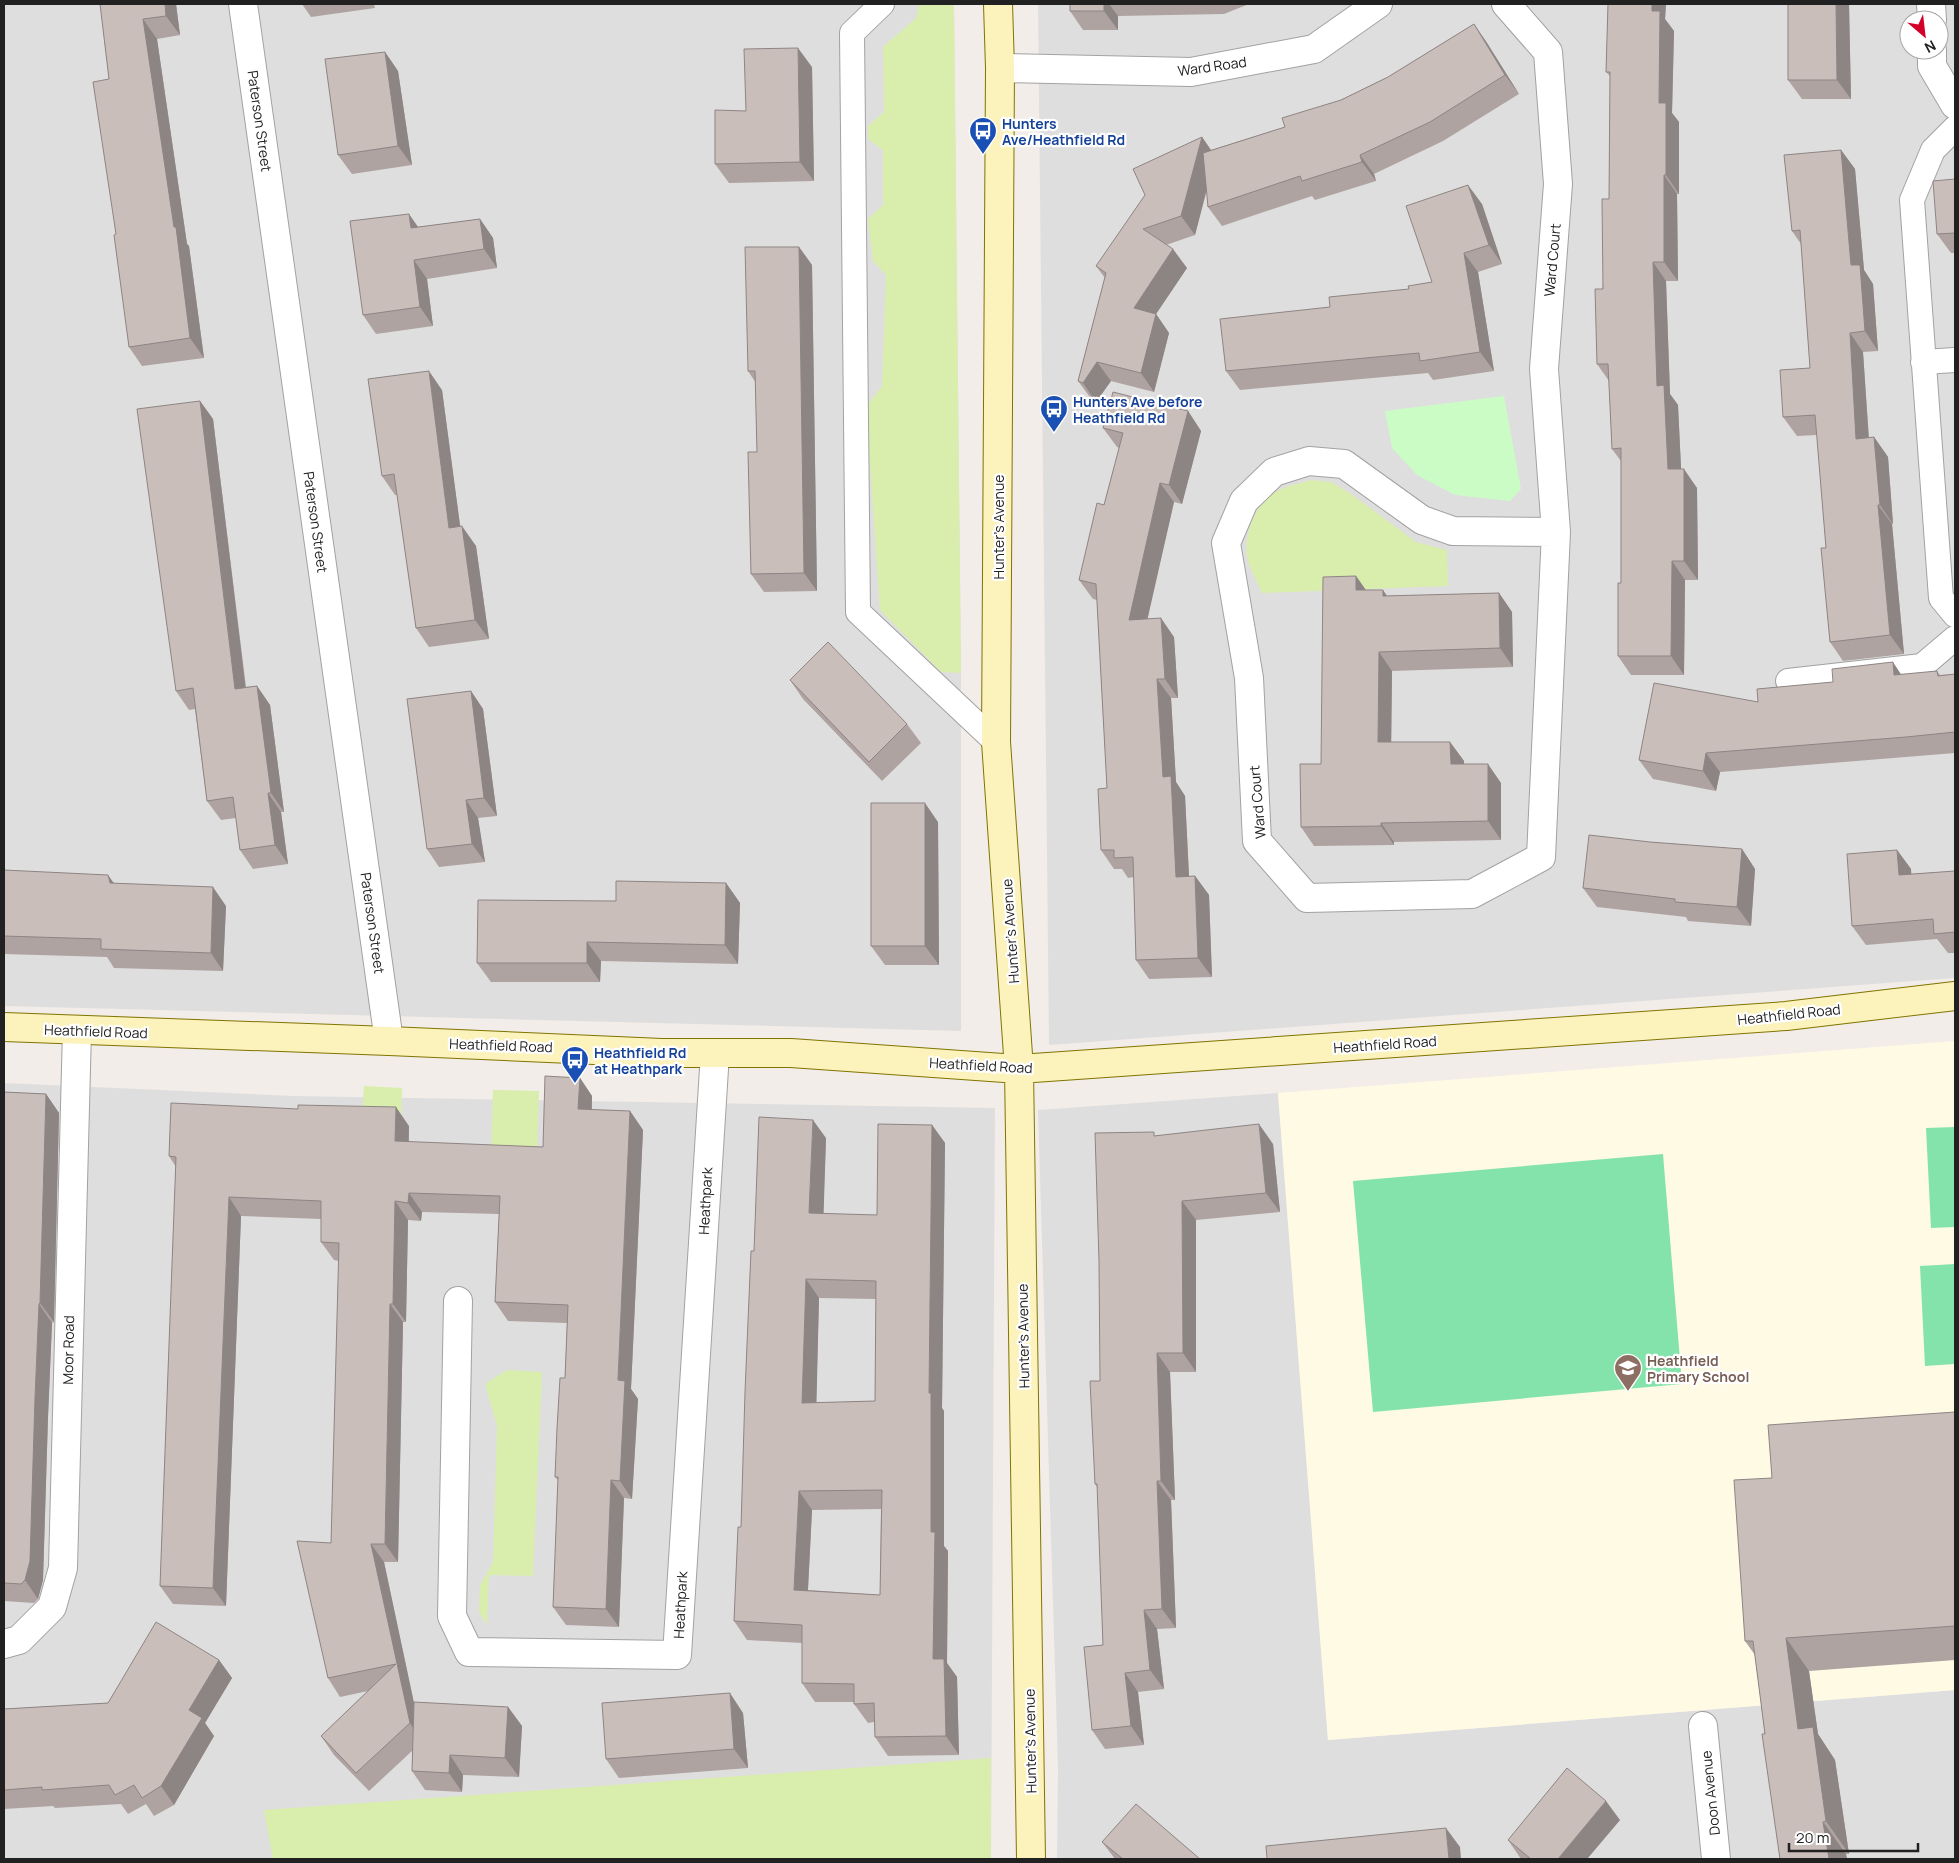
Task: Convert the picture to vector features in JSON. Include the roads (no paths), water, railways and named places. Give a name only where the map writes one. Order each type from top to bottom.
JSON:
[{"type":"main road","name":"Hunter's Avenue","points":[[998,4],[1000,68],[996,742],[1020,1069],[1031,1859]]},
{"type":"main road","name":"Heathfield Road","points":[[4,1027],[662,1052],[791,1053],[1020,1069],[1786,1016],[1955,996]]},
{"type":"street","name":"Paterson Street","points":[[243,4],[389,1041]]},
{"type":"street","name":"Ward Road","points":[[1000,68],[1190,72],[1314,49],[1378,4]]},
{"type":"street","name":"Ward Court","points":[[1506,4],[1548,52],[1558,184],[1544,369],[1556,532],[1541,857],[1472,894],[1307,898],[1257,841],[1249,678],[1226,543],[1244,501],[1274,472],[1309,461],[1344,464],[1422,520],[1438,526],[1453,530],[1556,532]]},
{"type":"street","points":[[1932,60],[1932,66],[1955,106]]},
{"type":"street","name":"Moor Road","points":[[4,1644],[19,1640],[52,1607],[63,1568],[77,1030]]},
{"type":"street","name":"Heathpark","points":[[458,1301],[452,1616],[469,1652],[677,1655],[715,1053]]},
{"type":"street","name":"Doon Avenue","points":[[1703,1726],[1716,1859]]},
{"type":"lane","points":[[882,4],[852,33],[858,612],[996,742]]},
{"type":"lane","points":[[1955,128],[1933,150],[1912,200],[1941,598],[1955,616]]},
{"type":"lane","points":[[1923,362],[1955,360]]},
{"type":"lane","points":[[1788,681],[1922,666],[1955,638]]},
{"type":"place","name":"Hunters Ave/Heathfield Rd","points":[[983,155]]},
{"type":"place","name":"Hunters Ave before Heathfield Rd","points":[[1054,433]]},
{"type":"place","name":"Heathfield Rd at Heathpark","points":[[575,1084]]},
{"type":"place","name":"Heathfield Primary School","points":[[1628,1392]]}]
